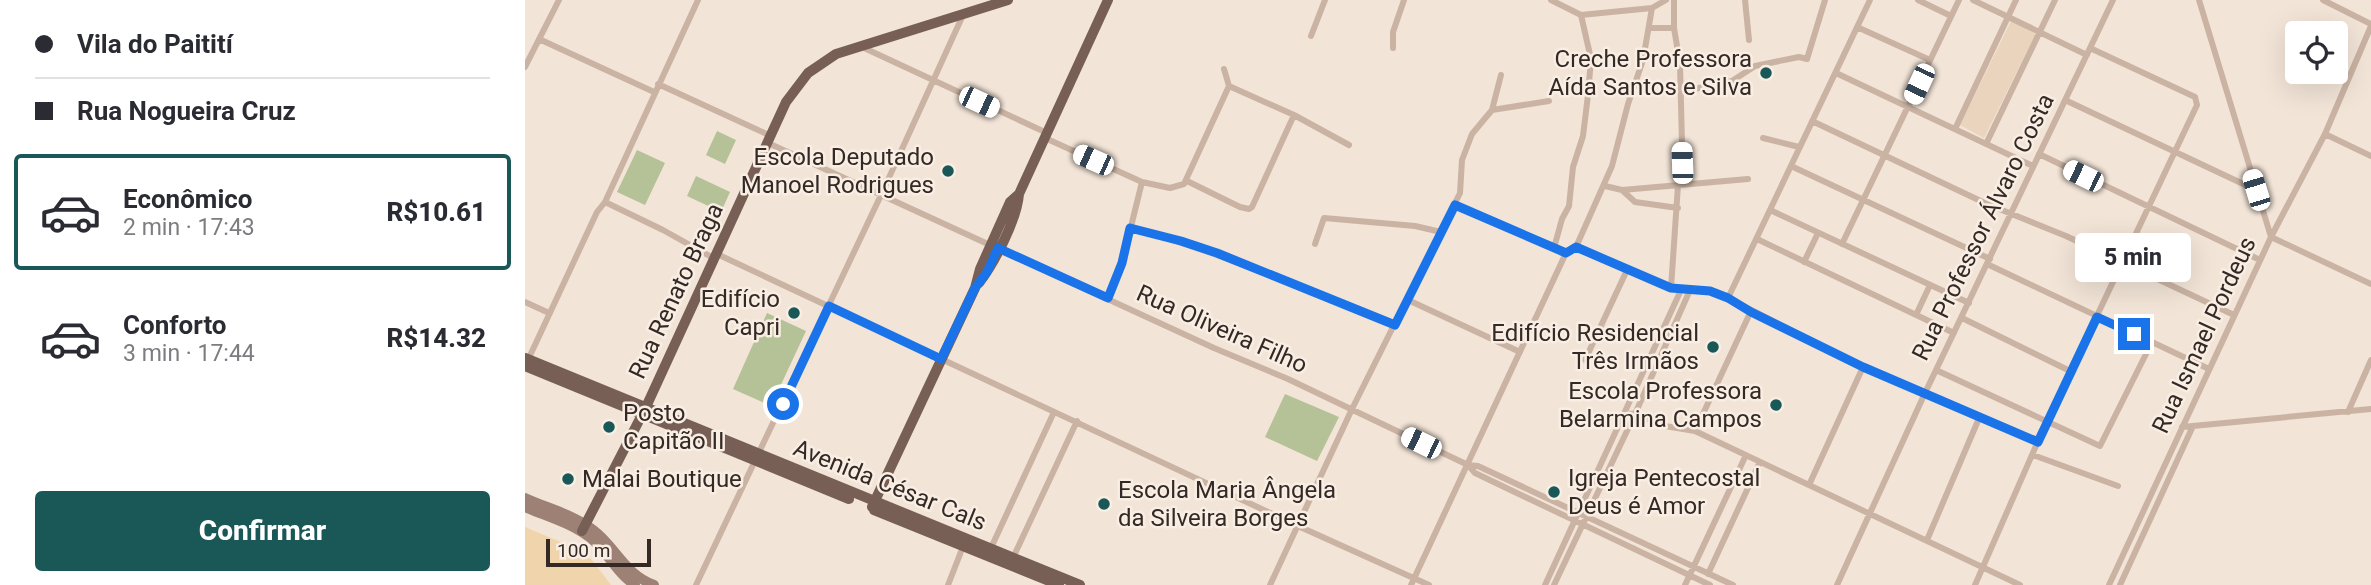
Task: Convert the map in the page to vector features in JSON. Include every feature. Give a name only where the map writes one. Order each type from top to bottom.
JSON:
[{"type":"main road","name":"Rua Renato Braga","points":[[584,528],[644,411],[786,102],[808,73],[836,54],[1007,0]]},
{"type":"main road","points":[[873,506],[975,288],[987,272],[995,246],[1018,206],[1019,194],[1108,0]]},
{"type":"main road","name":"Avenida César Cals","points":[[526,363],[964,543],[1080,585]]},
{"type":"main road","points":[[525,498],[598,534],[633,574],[654,585]]},
{"type":"main road","points":[[525,508],[584,528],[619,572],[635,585]]},
{"type":"main road","name":"Avenida César Cals","points":[[1012,561],[1059,585]]},
{"type":"street","points":[[525,68],[559,0]]},
{"type":"street","points":[[526,363],[597,212],[605,202],[698,0]]},
{"type":"street","points":[[1311,36],[1325,0]]},
{"type":"street","points":[[1393,48],[1394,32],[1404,0]]},
{"type":"street","points":[[1551,0],[1581,15],[1651,8],[1666,0]]},
{"type":"street","points":[[1671,288],[1681,185],[1679,64],[1674,28],[1674,0]]},
{"type":"street","points":[[1745,0],[1749,40]]},
{"type":"street","points":[[1680,92],[1732,81],[1755,66],[1799,57],[1803,59],[1808,55],[1825,0]]},
{"type":"street","points":[[1728,298],[1870,0]]},
{"type":"street","points":[[1918,0],[1951,16]]},
{"type":"street","points":[[1842,244],[1959,0]]},
{"type":"street","points":[[1973,0],[2040,32],[2195,97],[2197,105],[2070,371],[1975,585]]},
{"type":"street","points":[[1955,129],[2016,0]]},
{"type":"street","points":[[1986,144],[2055,0]]},
{"type":"street","name":"Rua Professor Álvaro Costa","points":[[1837,585],[1924,393],[2113,0]]},
{"type":"street","points":[[2199,0],[2270,237],[2371,284]]},
{"type":"street","points":[[2323,0],[2371,25]]},
{"type":"street","points":[[1413,582],[1566,253],[1576,247],[1605,186],[1643,60],[1651,8]]},
{"type":"street","points":[[696,585],[882,193],[964,13]]},
{"type":"street","points":[[1555,248],[1562,219],[1569,206],[1573,167],[1583,136],[1588,95],[1591,59],[1581,15]]},
{"type":"street","name":"Rua Ismael Pordeus","points":[[2109,585],[2270,237],[2325,134],[2371,25]]},
{"type":"street","points":[[1857,27],[1930,60]]},
{"type":"street","points":[[1649,28],[1674,28]]},
{"type":"street","name":"Rua Oliveira Filho","points":[[540,39],[770,139],[995,246],[1352,409],[1468,466],[1475,473],[1705,584]]},
{"type":"street","points":[[860,46],[1142,182],[1170,188],[1187,181],[1230,86],[1224,69]]},
{"type":"street","points":[[1836,73],[2033,166]]},
{"type":"street","points":[[1270,585],[1352,409],[1460,194],[1462,160],[1470,138],[1492,110],[1501,75]]},
{"type":"street","points":[[1230,86],[1294,115],[1349,145]]},
{"type":"street","points":[[1492,110],[1549,100]]},
{"type":"street","points":[[2065,100],[2256,190]]},
{"type":"street","points":[[1187,181],[1245,209],[1252,207],[1294,115]]},
{"type":"street","points":[[1812,121],[1987,204],[2123,262],[2234,315]]},
{"type":"street","points":[[2325,134],[2371,156]]},
{"type":"street","points":[[1763,138],[1799,147]]},
{"type":"street","points":[[2039,155],[2260,260]]},
{"type":"street","points":[[1791,166],[1989,261],[2097,317],[2209,369]]},
{"type":"street","points":[[1605,186],[1622,190],[1748,179]]},
{"type":"street","points":[[1108,298],[1122,263],[1142,182]]},
{"type":"street","points":[[1622,190],[1635,202],[1678,208]]},
{"type":"street","points":[[605,202],[716,256],[1076,421],[1413,582],[1429,585]]},
{"type":"street","points":[[1455,205],[1566,253]]},
{"type":"street","points":[[1770,210],[1969,303]]},
{"type":"street","points":[[1315,244],[1324,218],[1415,226],[1441,232]]},
{"type":"street","points":[[1130,228],[1217,253],[1395,325]]},
{"type":"street","points":[[1804,262],[1818,233]]},
{"type":"street","points":[[1757,239],[1954,333]]},
{"type":"street","points":[[1576,247],[1671,288],[1710,291],[1728,298],[1863,367],[2038,442]]},
{"type":"street","points":[[1585,360],[1627,270]]},
{"type":"street","points":[[1916,315],[1930,285]]},
{"type":"street","points":[[1553,585],[1635,414],[1690,289]]},
{"type":"street","points":[[1545,585],[1681,290]]},
{"type":"street","points":[[1408,300],[1520,352]]},
{"type":"street","points":[[525,302],[549,313]]},
{"type":"street","points":[[1695,431],[1751,312]]},
{"type":"street","points":[[1962,318],[2070,371]]},
{"type":"street","points":[[1936,370],[2099,446],[2152,342]]},
{"type":"street","points":[[2348,412],[2371,360]]},
{"type":"street","points":[[1808,485],[1863,367]]},
{"type":"street","points":[[2182,427],[2371,410]]},
{"type":"street","points":[[989,553],[1054,412]]},
{"type":"street","points":[[1625,413],[1635,414],[1665,426],[1695,431],[2020,585]]},
{"type":"street","points":[[1927,540],[1980,416]]},
{"type":"street","points":[[1012,561],[1076,421]]},
{"type":"street","name":"Rua Ismael Pordeus","points":[[2120,585],[2193,426]]},
{"type":"street","points":[[1618,428],[1626,431]]},
{"type":"street","points":[[1685,585],[1746,455]]},
{"type":"street","points":[[2033,455],[2118,486]]},
{"type":"street","points":[[1604,458],[1612,461]]},
{"type":"street","points":[[1705,584],[1760,462]]},
{"type":"street","name":"Rua Oliveira Filho","points":[[1468,466],[1478,466],[1527,488],[1733,585]]},
{"type":"street","points":[[1524,496],[1527,488]]},
{"type":"street","points":[[1551,509],[1555,501]]},
{"type":"street","points":[[948,585],[964,543]]},
{"type":"green space","points":[[717,131],[736,140],[725,164],[706,155]]},
{"type":"green space","points":[[637,150],[665,163],[645,205],[617,192]]},
{"type":"green space","points":[[696,176],[730,192],[721,212],[687,196]]},
{"type":"green space","points":[[767,313],[806,331],[771,406],[733,389]]},
{"type":"green space","points":[[1285,394],[1339,417],[1317,461],[1265,437]]},
{"type":"sand","points":[[525,527],[570,546],[592,560],[611,585],[525,585]]},
{"type":"shaded area","points":[[2011,21],[2035,35],[1984,138],[1960,125]]},
{"type":"place","name":"Creche Professora Aída Santos e Silva","points":[[1766,73]]},
{"type":"place","name":"Escola Deputado Manoel Rodrigues","points":[[948,171]]},
{"type":"place","name":"Edifício Capri","points":[[794,313]]},
{"type":"place","name":"Edifício Residencial Três Irmãos","points":[[1713,347]]},
{"type":"place","name":"Escola Professora Belarmina Campos","points":[[1776,405]]},
{"type":"place","name":"Posto Capitão II","points":[[609,427]]},
{"type":"place","name":"Malai Boutique","points":[[568,479]]},
{"type":"place","name":"Igreja Pentecostal Deus é Amor","points":[[1554,492]]},
{"type":"place","name":"Escola Maria Ângela da Silveira Borges","points":[[1104,504]]},
{"type":"route","points":[[783,404],[829,306],[941,359],[975,288],[987,272],[998,248],[1108,298],[1122,263],[1130,228],[1217,253],[1395,325],[1455,205],[1566,253],[1576,247],[1671,288],[1710,291],[1728,298],[1863,367],[2038,442],[2097,317],[2134,334]]}]
